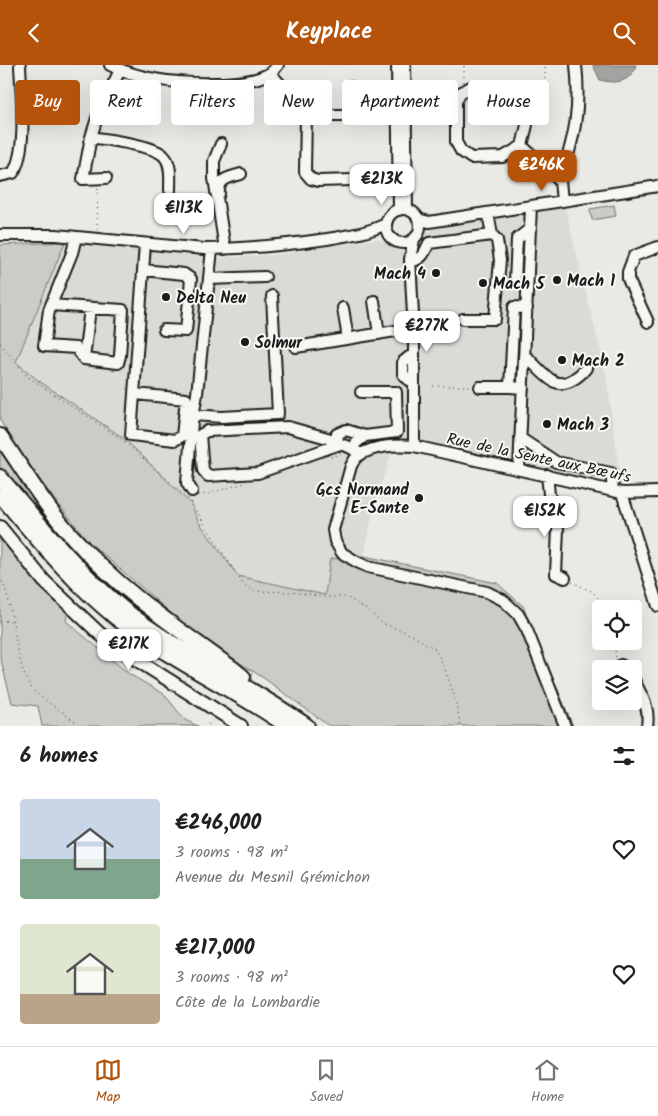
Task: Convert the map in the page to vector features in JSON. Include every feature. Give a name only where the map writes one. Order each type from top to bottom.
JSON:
[{"type":"highway","points":[[0,436],[64,527],[101,567],[130,593],[232,668],[270,701]]},
{"type":"highway","points":[[0,477],[70,558],[98,587],[121,607],[140,622],[176,645],[308,726]]},
{"type":"highway","points":[[0,495],[72,577],[114,617],[171,656],[287,726]]},
{"type":"main road","points":[[0,527],[44,581],[100,634],[134,658],[242,726]]},
{"type":"street","points":[[0,176],[13,173],[17,166],[22,139],[20,65]]},
{"type":"street","points":[[110,65],[120,70],[157,80],[183,83],[234,83],[270,73],[278,65]]},
{"type":"street","points":[[387,65],[401,70],[403,209]]},
{"type":"street","points":[[562,201],[560,181],[571,147],[578,107],[579,91],[576,65]]},
{"type":"street","points":[[102,178],[83,179],[98,115],[120,70]]},
{"type":"street","points":[[270,73],[276,80]]},
{"type":"street","points":[[468,88],[460,93],[456,102],[456,142],[461,151],[472,158],[502,157],[522,146],[527,125]]},
{"type":"street","points":[[306,125],[305,172],[311,179],[318,181],[353,180]]},
{"type":"street","points":[[92,137],[153,149],[164,157],[170,170],[170,190]]},
{"type":"street","points":[[220,144],[214,161],[214,178],[227,249]]},
{"type":"street","points":[[522,146],[560,181]]},
{"type":"street","points":[[227,249],[219,185],[222,180],[241,174]]},
{"type":"street","points":[[429,222],[412,238],[398,243],[387,232],[386,224],[388,218],[394,212],[403,209],[415,214],[418,219],[429,222],[658,186]]},
{"type":"street","points":[[519,469],[531,206]]},
{"type":"street","points":[[462,319],[495,319],[500,260],[497,240],[492,235],[488,213]]},
{"type":"street","points":[[414,446],[414,328],[410,261],[412,238],[418,219]]},
{"type":"street","points":[[0,235],[22,234],[76,237],[145,244],[227,249],[288,244],[370,232],[386,224]]},
{"type":"street","points":[[515,282],[517,239],[531,228]]},
{"type":"street","points":[[370,232],[390,237]]},
{"type":"street","points":[[410,261],[420,259],[429,243],[492,235]]},
{"type":"street","points":[[51,305],[123,310],[118,363],[84,359],[76,348],[44,346],[51,305],[72,253],[76,237]]},
{"type":"street","points":[[135,394],[186,399],[182,436],[175,440],[131,435],[145,244]]},
{"type":"street","points":[[648,322],[628,279],[628,272],[634,256],[658,247]]},
{"type":"street","points":[[190,494],[187,483],[193,415],[197,394],[212,249]]},
{"type":"street","points":[[143,270],[184,274],[191,279],[186,331],[164,330]]},
{"type":"street","points":[[209,279],[265,277]]},
{"type":"street","points":[[193,415],[222,417],[278,414],[272,296]]},
{"type":"street","points":[[374,301],[378,334]]},
{"type":"street","points":[[510,387],[514,307],[527,308]]},
{"type":"street","points":[[84,359],[90,308]]},
{"type":"street","points":[[343,308],[348,339]]},
{"type":"street","points":[[296,347],[414,328]]},
{"type":"street","points":[[524,357],[528,358],[554,382],[570,381],[580,375],[586,368]]},
{"type":"street","points":[[480,387],[523,388]]},
{"type":"street","points":[[354,431],[358,437],[346,444],[258,473],[208,476],[203,470],[200,435],[207,431],[288,427],[346,444],[369,442],[397,432],[396,392],[361,392]]},
{"type":"street","points":[[361,454],[346,444],[337,434],[346,430],[354,431],[369,442]]},
{"type":"street","points":[[520,438],[556,462],[611,473],[658,606]]},
{"type":"street","points":[[369,442],[361,454],[356,456],[351,466],[333,530],[335,541],[342,553],[368,567],[487,592],[503,600],[518,614],[527,630],[565,726]]},
{"type":"street","name":"Rue de la Sente aux Bœufs","points":[[369,442],[414,446],[618,492],[658,492]]},
{"type":"street","points":[[547,475],[549,494],[558,529],[556,575],[565,578]]},
{"type":"street","points":[[642,697],[649,715],[647,726]]},
{"type":"street","points":[[647,708],[658,705]]},
{"type":"path","points":[[464,65],[464,90]]},
{"type":"path","points":[[545,65],[545,80]]},
{"type":"path","points":[[97,233],[102,178]]},
{"type":"path","points":[[433,385],[480,387]]},
{"type":"path","points":[[190,494],[243,584],[254,591],[346,597],[366,609],[382,623],[412,635],[435,649],[449,680],[461,726]]},
{"type":"path","points":[[0,577],[14,621],[20,657],[28,680],[34,690],[80,726]]},
{"type":"path","points":[[565,578],[593,592],[600,600]]},
{"type":"path","points":[[0,621],[14,621]]},
{"type":"path","points":[[208,723],[212,726]]},
{"type":"shaded area","points":[[593,65],[636,65],[626,79],[612,82],[600,80]]},
{"type":"shaded area","points":[[563,200],[606,374],[622,490],[395,443],[375,502],[364,556],[330,559],[325,595],[238,576],[198,521],[191,504],[136,450],[122,437],[39,381],[16,362],[65,242],[216,258],[271,255],[377,239],[389,243],[399,251],[408,251],[421,240],[428,219]]},
{"type":"shaded area","points":[[614,205],[616,216],[592,220],[590,209]]},
{"type":"shaded area","points":[[65,242],[16,362],[39,381],[122,437],[136,450],[191,504],[198,521],[238,576],[325,595],[330,559],[364,556],[497,583],[523,606],[573,726],[329,726],[265,679],[195,634],[89,542],[22,458],[0,420],[0,245]]},
{"type":"shaded area","points":[[0,451],[32,497],[56,527],[52,529],[0,467]]},
{"type":"shaded area","points":[[0,534],[68,609],[66,621],[129,674],[164,694],[185,720],[198,726],[42,726],[38,706],[12,703],[0,657]]},
{"type":"place","name":"Mach 4","points":[[436,273]]},
{"type":"place","name":"Mach 1","points":[[557,280]]},
{"type":"place","name":"Mach 5","points":[[483,283]]},
{"type":"place","name":"Delta Neu","points":[[166,297]]},
{"type":"place","name":"Solmur","points":[[245,342]]},
{"type":"place","name":"Mach 2","points":[[562,360]]},
{"type":"place","name":"Mach 3","points":[[547,424]]},
{"type":"place","name":"Gcs Normand E-Sante","points":[[419,498]]}]
